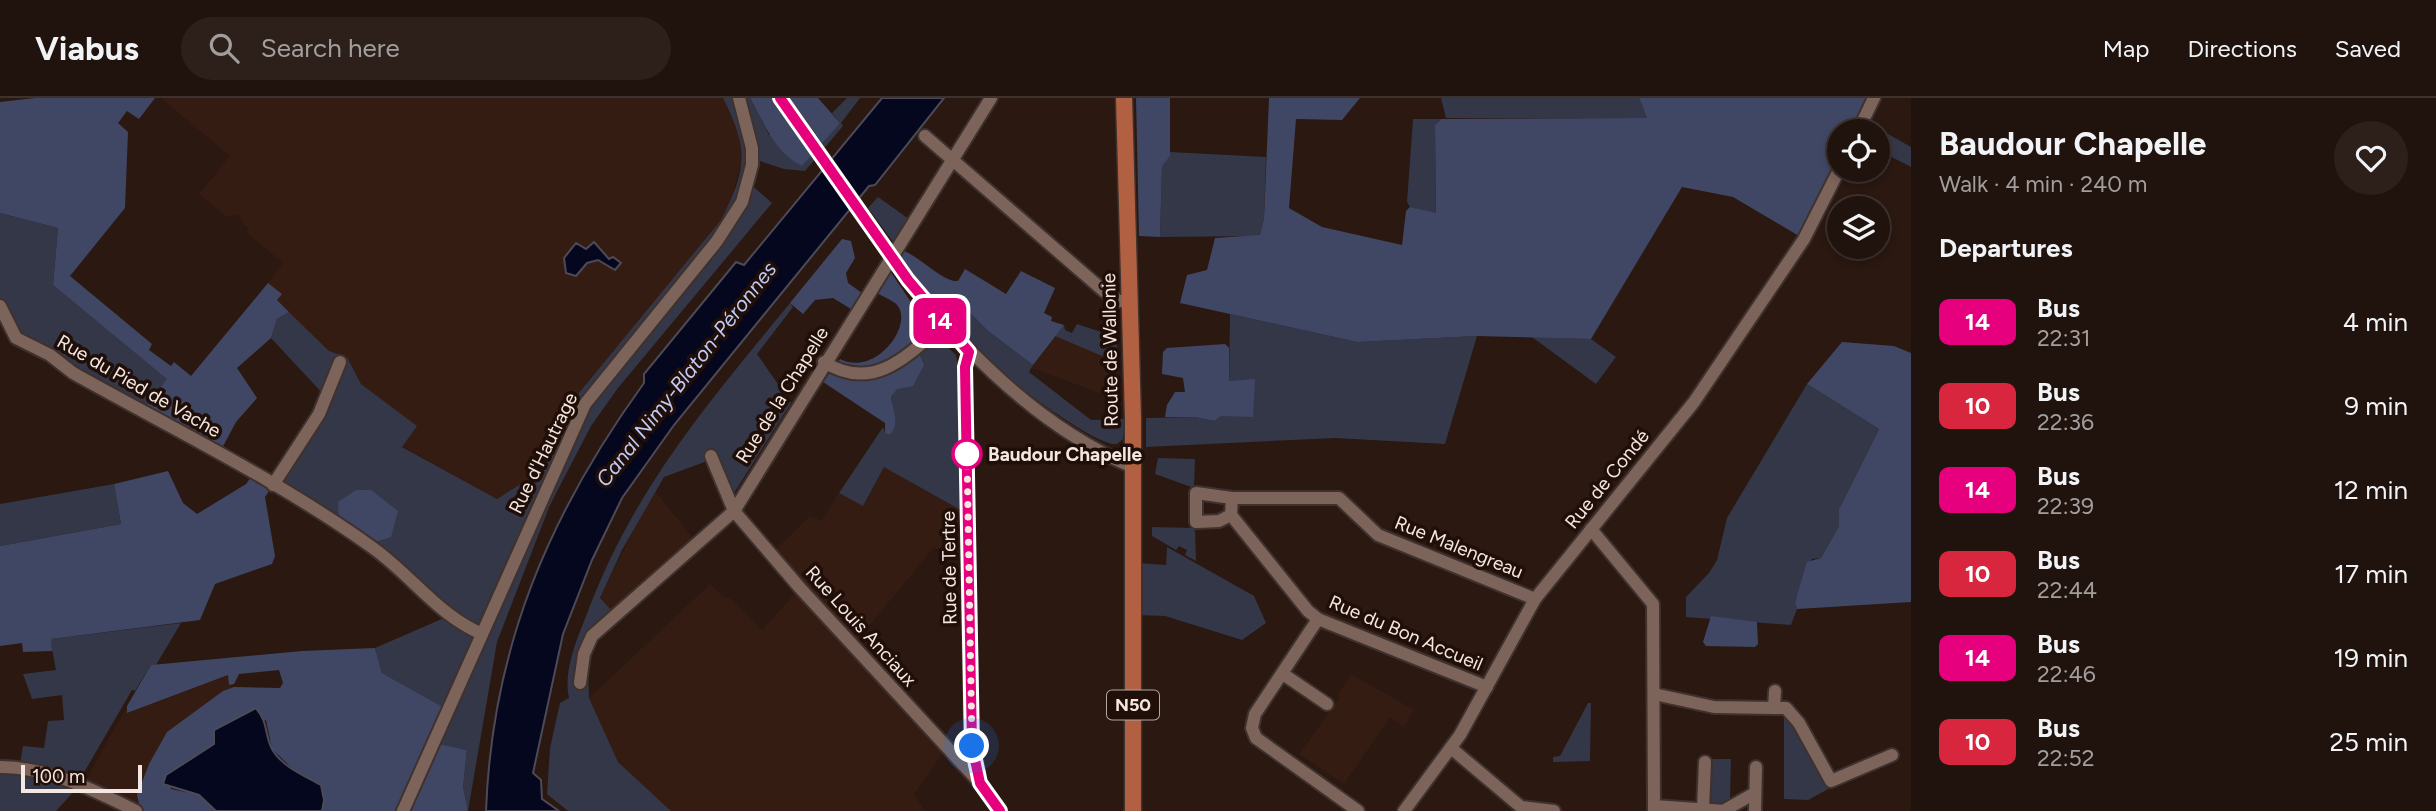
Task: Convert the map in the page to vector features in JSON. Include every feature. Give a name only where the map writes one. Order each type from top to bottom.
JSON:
[{"type":"main road","name":"Route de Wallonie","points":[[1124,98],[1133,467],[1133,811]]},
{"type":"street","name":"Rue d'Hautrage","points":[[403,811],[585,404],[717,241],[742,202],[752,165],[752,148],[739,98]]},
{"type":"street","points":[[780,98],[908,280],[969,352],[1036,407],[1112,458],[1133,467]]},
{"type":"street","name":"Rue de la Chapelle","points":[[580,683],[586,648],[592,636],[734,511],[824,362],[991,98]]},
{"type":"street","points":[[1864,119],[1874,98]]},
{"type":"street","points":[[925,136],[1105,292],[1119,301],[1130,301]]},
{"type":"street","name":"Rue de Condé","points":[[1404,811],[1451,748],[1535,599],[1694,402],[1804,239],[1833,182]]},
{"type":"street","name":"Rue du Pied de Vache","points":[[0,306],[16,338],[50,355],[73,373],[273,485],[373,548],[450,619],[482,634]]},
{"type":"street","points":[[824,362],[853,374],[879,371],[909,355],[943,324]]},
{"type":"street","name":"Rue de Tertre","points":[[969,352],[965,375],[971,731],[980,783]]},
{"type":"street","points":[[273,485],[319,414],[340,362]]},
{"type":"street","name":"Rue Louis Anciaux","points":[[711,456],[734,511],[800,588],[980,783],[1000,811]]},
{"type":"street","name":"Rue Malengreau","points":[[1231,515],[1219,522],[1196,522],[1196,492],[1232,498],[1339,498],[1378,535],[1535,599]]},
{"type":"street","points":[[1231,515],[1232,498]]},
{"type":"street","name":"Rue du Bon Accueil","points":[[1231,515],[1308,611],[1318,619],[1487,687]]},
{"type":"street","points":[[1591,529],[1652,600],[1655,615],[1654,809],[1725,811],[1755,793]]},
{"type":"street","points":[[1318,619],[1255,714],[1253,733],[1358,811]]},
{"type":"street","points":[[1283,674],[1327,704]]},
{"type":"street","points":[[1774,708],[1775,691]]},
{"type":"street","points":[[1654,694],[1714,707],[1786,708],[1799,723],[1831,782],[1892,754]]},
{"type":"street","points":[[1451,748],[1521,809],[1554,811]]},
{"type":"street","points":[[1703,809],[1705,762]]},
{"type":"street","points":[[0,767],[15,767],[80,784],[135,811]]},
{"type":"street","points":[[1755,811],[1756,767]]},
{"type":"shaded area","points":[[35,98],[155,98],[139,119],[127,111],[118,123],[128,132],[125,208],[70,276],[152,344],[149,350],[171,366],[174,362],[191,376],[268,283],[282,294],[277,300],[289,312],[277,319],[271,338],[237,368],[257,398],[236,422],[220,452],[144,409],[167,379],[53,285],[58,228],[0,213],[0,102]]},
{"type":"shaded area","points":[[161,98],[724,98],[738,128],[742,161],[731,200],[721,220],[574,399],[544,469],[497,499],[402,446],[416,426],[361,384],[347,357],[329,351],[277,300],[282,294],[268,283],[283,263],[246,232],[249,229],[242,223],[239,214],[227,217],[199,194],[230,156]]},
{"type":"shaded area","points":[[723,98],[736,98],[748,142],[748,182],[772,203],[618,388],[591,426],[550,505],[497,642],[468,811],[463,787],[467,750],[431,742],[445,709],[382,673],[375,648],[444,618],[449,623],[456,617],[278,485],[326,408],[347,357],[361,384],[417,426],[402,447],[497,499],[544,469],[574,399],[721,220],[730,202],[742,159],[737,131]]},
{"type":"shaded area","points":[[745,98],[750,98],[769,135],[840,123],[832,113],[847,98],[860,98],[841,123],[843,126],[805,171],[784,169],[757,160]]},
{"type":"shaded area","points":[[750,98],[818,98],[840,123],[802,166],[778,146]]},
{"type":"shaded area","points":[[1136,98],[1170,98],[1170,156],[1162,166],[1160,237],[1139,236]]},
{"type":"shaded area","points":[[1269,98],[1360,98],[1342,120],[1296,119],[1289,208],[1322,227],[1402,245],[1406,211],[1410,207],[1436,213],[1435,125],[1441,119],[1647,118],[1639,98],[1874,98],[1864,119],[1827,119],[1827,182],[1833,182],[1804,239],[1733,197],[1682,187],[1591,339],[1477,336],[1357,342],[1180,303],[1187,275],[1207,270],[1215,238],[1260,235],[1264,218]]},
{"type":"shaded area","points":[[1441,98],[1639,98],[1647,118],[1446,118]]},
{"type":"shaded area","points":[[1413,119],[1441,119],[1435,125],[1436,214],[1410,207],[1407,202]]},
{"type":"shaded area","points":[[1890,135],[1911,147],[1911,167],[1890,156]]},
{"type":"shaded area","points":[[1170,152],[1266,157],[1264,218],[1260,236],[1160,237],[1162,166]]},
{"type":"shaded area","points":[[878,197],[909,219],[893,242],[868,208]]},
{"type":"shaded area","points":[[0,213],[58,228],[53,285],[168,379],[144,409],[19,337],[0,300]]},
{"type":"shaded area","points":[[842,239],[851,241],[855,258],[846,273],[848,283],[862,293],[851,309],[833,298],[815,300],[803,314],[790,303]]},
{"type":"shaded area","points":[[904,251],[952,281],[958,281],[965,269],[1006,294],[1021,271],[1055,288],[1044,313],[1052,317],[1051,321],[1064,325],[1033,365],[988,331],[962,305],[945,313],[899,257]]},
{"type":"shaded area","points":[[886,265],[915,308],[919,328],[915,345],[924,365],[913,386],[897,389],[891,397],[895,426],[890,435],[885,433],[885,423],[823,382],[840,359],[854,363],[867,361],[890,345],[897,334],[901,322],[900,311],[895,303],[871,290]]},
{"type":"shaded area","points":[[790,303],[793,307],[757,354],[791,403],[734,493],[712,448],[707,452],[710,460],[664,477],[622,550],[600,598],[614,613],[595,640],[588,672],[589,698],[618,762],[671,811],[568,811],[547,794],[550,748],[560,703],[569,698],[569,667],[575,646],[605,570],[649,488],[674,450]]},
{"type":"shaded area","points":[[962,305],[988,331],[1033,365],[1029,372],[1091,420],[1125,419],[1123,439],[1117,444],[1088,434],[1045,406],[986,360],[945,313]]},
{"type":"shaded area","points":[[289,312],[329,351],[341,355],[325,396],[271,338],[277,319]]},
{"type":"shaded area","points":[[1230,314],[1357,342],[1477,336],[1445,444],[1335,438],[1146,447],[1146,418],[1195,417],[1214,421],[1229,381]]},
{"type":"shaded area","points":[[1077,324],[1116,337],[1117,350],[1102,356],[1055,336],[1064,325],[1065,330],[1072,333]]},
{"type":"shaded area","points":[[1055,336],[1102,356],[1118,347],[1119,400],[1031,368]]},
{"type":"shaded area","points":[[1532,337],[1591,339],[1616,357],[1596,384]]},
{"type":"shaded area","points":[[942,342],[956,355],[960,373],[964,512],[884,467],[863,506],[839,493],[883,427],[885,433],[891,435],[895,420],[891,397],[917,353]]},
{"type":"shaded area","points":[[1842,342],[1894,346],[1911,353],[1911,602],[1797,609],[1795,602],[1807,562],[1821,558],[1839,526],[1839,509],[1879,429],[1807,384]]},
{"type":"shaded area","points":[[1225,344],[1229,348],[1229,381],[1255,379],[1253,417],[1221,416],[1214,421],[1195,417],[1165,417],[1167,405],[1175,392],[1185,392],[1183,378],[1162,374],[1163,352],[1167,348]]},
{"type":"shaded area","points":[[1807,384],[1879,429],[1839,509],[1839,526],[1821,558],[1812,559],[1795,601],[1797,609],[1791,625],[1686,617],[1686,597],[1709,573],[1717,560],[1727,518]]},
{"type":"shaded area","points":[[1158,458],[1195,459],[1194,488],[1155,474]]},
{"type":"shaded area","points":[[884,467],[964,512],[965,562],[934,547],[855,643],[773,552],[810,516],[821,521],[839,493],[863,506]]},
{"type":"shaded area","points":[[168,471],[183,503],[197,514],[246,484],[251,477],[271,488],[265,497],[275,556],[272,564],[215,584],[200,620],[51,639],[52,651],[23,652],[22,643],[0,646],[0,546],[121,524],[114,484]]},
{"type":"shaded area","points":[[114,484],[121,524],[0,546],[0,504]]},
{"type":"shaded area","points":[[356,490],[371,490],[398,511],[391,537],[372,543],[339,522],[338,502]]},
{"type":"shaded area","points":[[654,490],[695,541],[614,613],[600,598]]},
{"type":"shaded area","points":[[1152,527],[1195,528],[1196,561],[1185,555],[1187,550],[1179,546],[1176,550],[1152,536]]},
{"type":"shaded area","points":[[1167,547],[1254,596],[1266,623],[1242,640],[1165,616],[1138,615],[1138,563],[1166,565]]},
{"type":"shaded area","points":[[710,584],[723,597],[731,599],[762,630],[800,588],[946,749],[914,794],[925,811],[671,811],[618,762],[589,698]]},
{"type":"shaded area","points":[[1711,616],[1757,622],[1758,644],[1755,647],[1706,646],[1703,642]]},
{"type":"shaded area","points":[[181,623],[156,665],[151,665],[135,691],[132,690],[79,781],[20,765],[23,746],[44,748],[48,721],[64,720],[62,695],[32,699],[23,674],[56,670],[50,639]]},
{"type":"shaded area","points":[[375,648],[382,673],[446,709],[431,742],[467,750],[463,787],[468,811],[322,811],[324,800],[321,786],[292,768],[272,749],[266,720],[215,744],[166,775],[171,789],[199,795],[216,811],[141,811],[137,795],[149,764],[167,732],[223,691],[234,687],[280,688],[283,683],[279,670],[239,674],[234,684],[229,685],[228,675],[127,713],[127,706],[151,665],[302,651]]},
{"type":"shaded area","points":[[1351,674],[1414,710],[1404,727],[1390,717],[1344,784],[1299,754],[1339,699],[1337,696]]},
{"type":"shaded area","points":[[229,675],[229,685],[234,687],[223,691],[149,764],[137,795],[142,809],[85,782],[127,706],[128,713]]},
{"type":"shaded area","points":[[1588,703],[1591,703],[1590,761],[1553,762],[1553,757],[1560,756]]},
{"type":"shaded area","points":[[1784,710],[1797,724],[1832,787],[1808,800],[1784,799]]},
{"type":"shaded area","points":[[1708,759],[1731,759],[1730,801],[1725,806],[1708,805]]},
{"type":"shaded area","points":[[9,769],[77,788],[56,811],[0,811],[0,771]]},
{"type":"water","name":"Canal Nimy-Blaton-Péronnes","points":[[882,98],[944,98],[875,185],[869,186],[674,425],[622,498],[592,560],[563,634],[533,773],[541,780],[542,799],[559,811],[486,811],[491,751],[500,694],[514,638],[554,533],[580,482],[644,383],[644,374],[736,262],[744,265]]},
{"type":"water","points":[[594,242],[609,259],[613,257],[621,263],[615,270],[598,260],[587,263],[576,276],[566,273],[564,258],[576,243],[586,249]]},
{"type":"water","points":[[256,708],[263,719],[272,749],[281,761],[321,785],[324,800],[322,811],[216,811],[199,795],[163,784],[166,775],[214,744],[214,730]]},
{"type":"bus line","name":"14","points":[[780,98],[908,280],[969,352],[965,367],[972,746],[980,783],[1000,811]]},
{"type":"place","name":"Baudour Chapelle","points":[[967,454]]},
{"type":"route","points":[[967,454],[972,746]]}]
